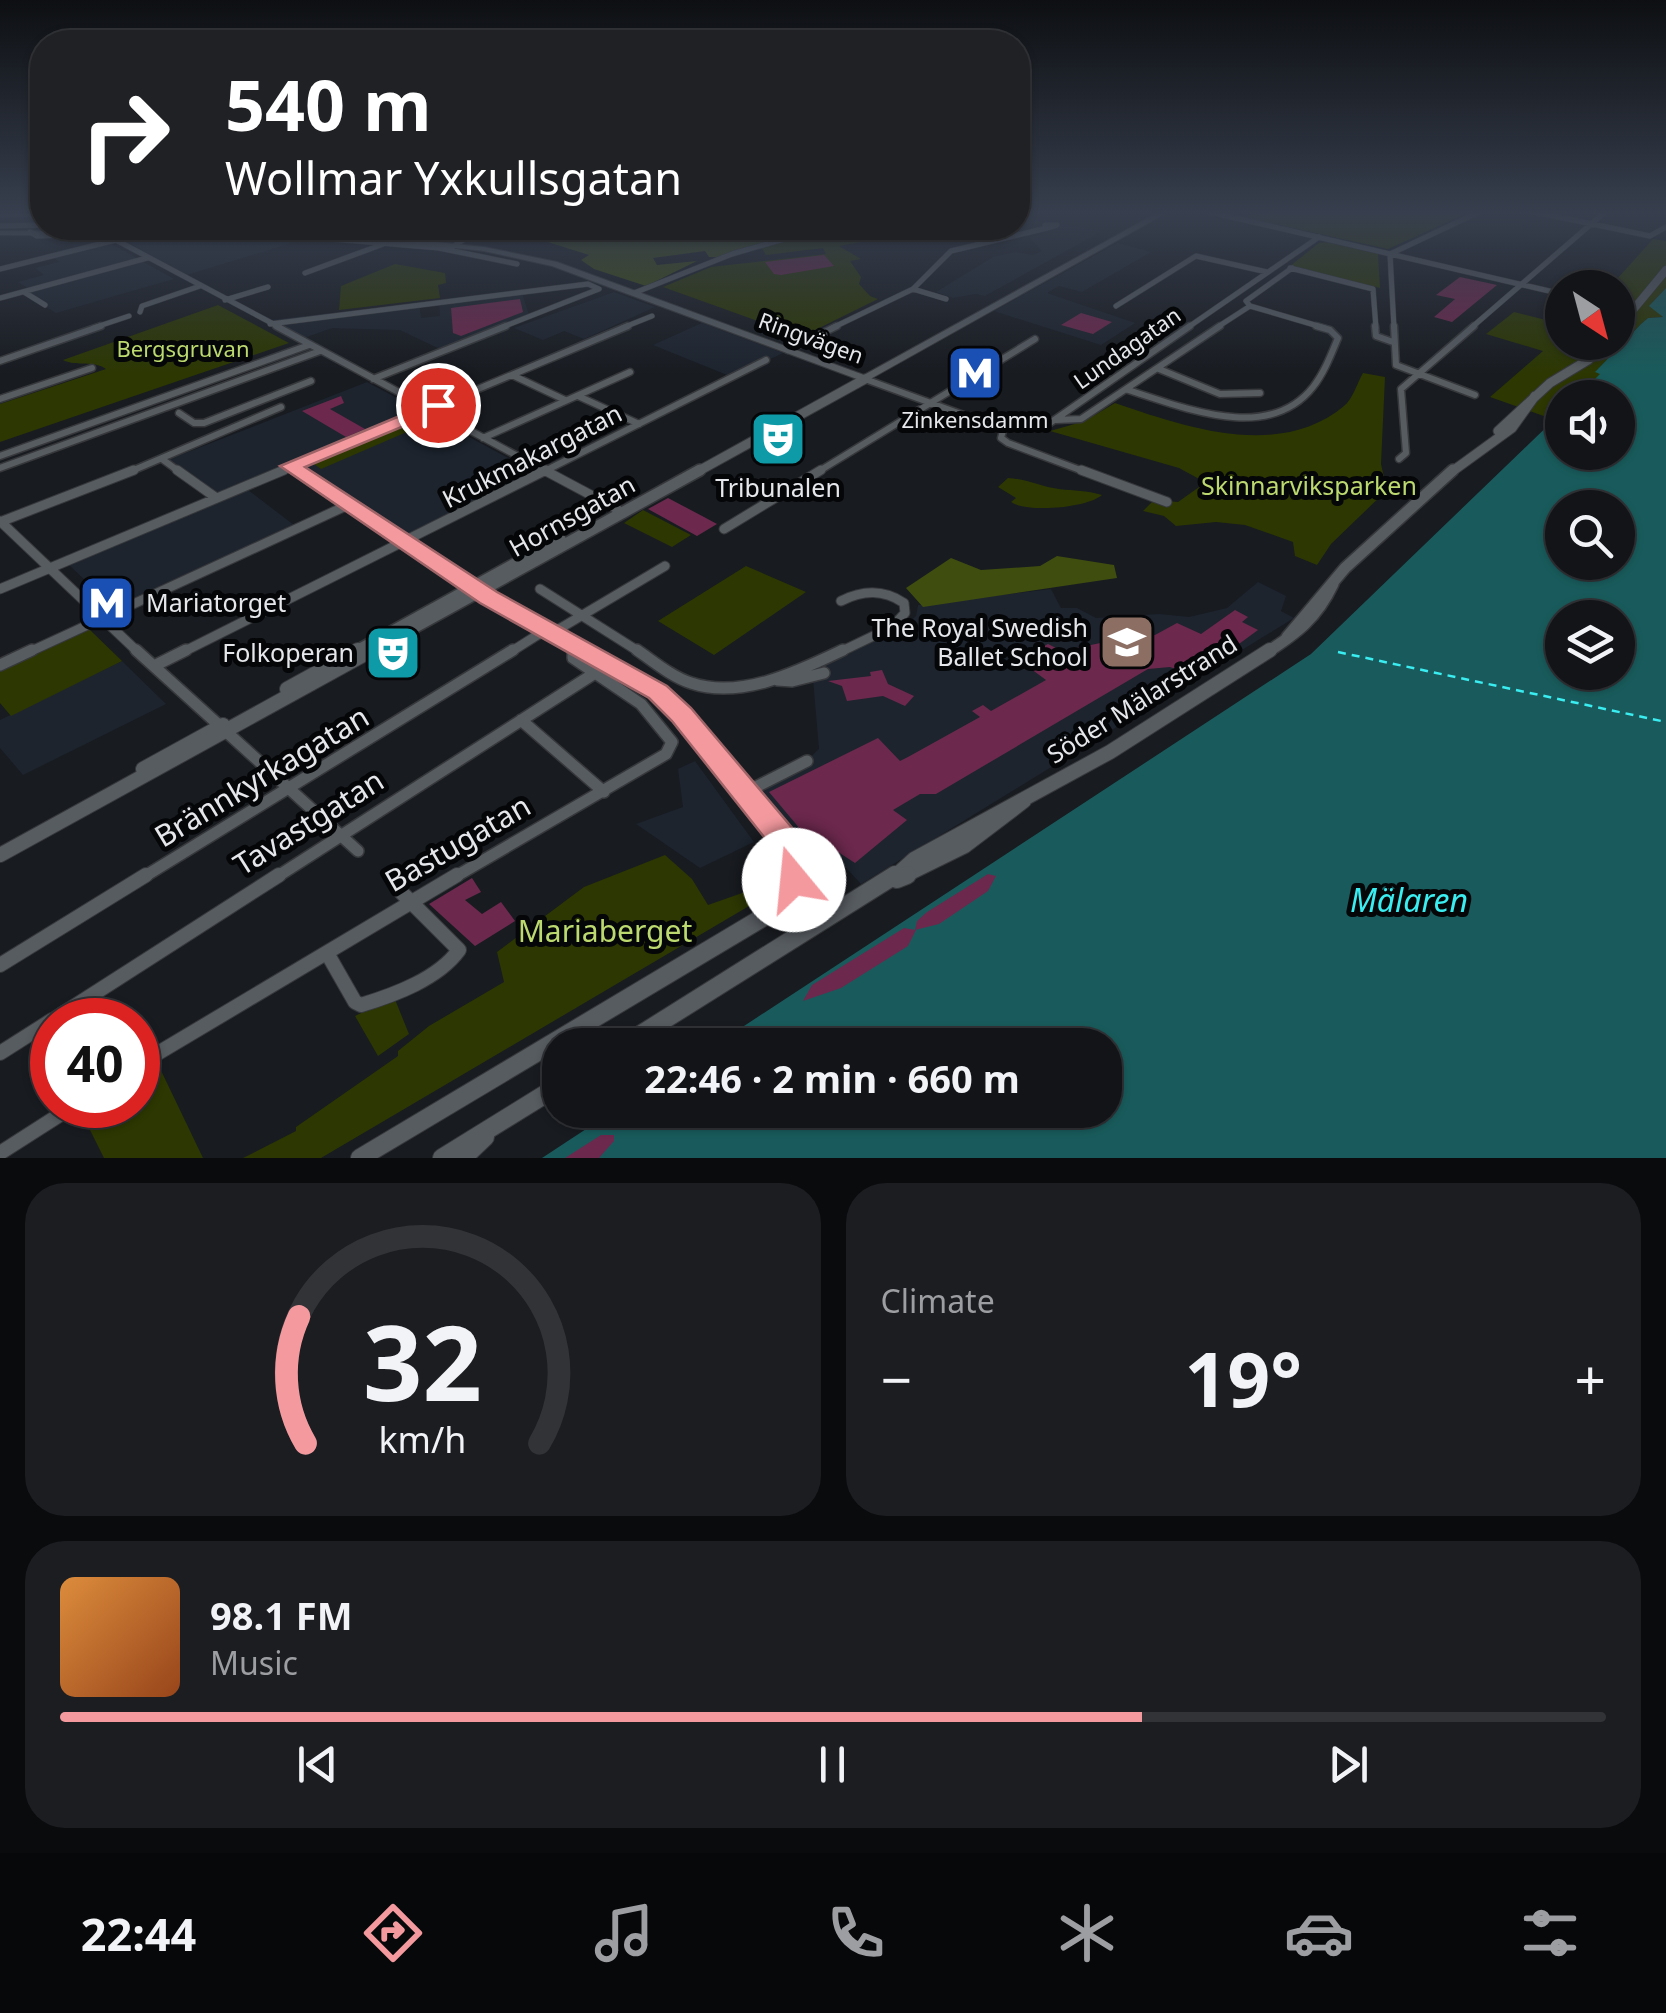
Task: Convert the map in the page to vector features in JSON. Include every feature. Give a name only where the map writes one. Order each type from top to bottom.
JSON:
[{"type":"main road","name":"Ringvägen","points":[[559,266],[865,376]]},
{"type":"main road","name":"Hornsgatan","points":[[865,376],[1062,266]]},
{"type":"street","points":[[0,298],[118,266]]},
{"type":"street","points":[[162,266],[620,511]]},
{"type":"street","points":[[305,273],[324,266]]},
{"type":"street","points":[[637,292],[702,266]]},
{"type":"street","points":[[791,348],[913,288],[936,266]]},
{"type":"street","points":[[1116,306],[1182,266]]},
{"type":"street","points":[[1244,266],[1268,272]]},
{"type":"street","name":"Lundagatan","points":[[1055,420],[1277,266]]},
{"type":"street","points":[[1283,266],[1373,289],[1376,336],[1394,342]]},
{"type":"street","points":[[1391,266],[1396,365],[1475,395]]},
{"type":"street","points":[[1443,266],[1545,290]]},
{"type":"street","points":[[1400,459],[1406,453],[1402,388],[1542,266]]},
{"type":"street","name":"Lundagatan","points":[[1031,428],[1055,420],[1081,419],[1250,306],[1246,301],[1292,268]]},
{"type":"street","points":[[1635,308],[1666,270]]},
{"type":"street","points":[[270,324],[601,282],[599,291],[372,378]]},
{"type":"street","points":[[0,361],[153,308],[157,301],[200,286]]},
{"type":"street","points":[[226,300],[268,286]]},
{"type":"street","points":[[913,288],[946,299]]},
{"type":"street","points":[[24,292],[45,306]]},
{"type":"street","points":[[1128,390],[1226,417],[1266,414],[1298,402],[1315,385],[1338,338],[1330,330],[1250,306]]},
{"type":"street","points":[[0,589],[652,316]]},
{"type":"street","points":[[724,530],[1035,339]]},
{"type":"street","points":[[0,456],[309,345]]},
{"type":"street","points":[[0,468],[320,351]]},
{"type":"street","name":"Krukmakargatan","points":[[154,666],[766,360]]},
{"type":"street","name":"Söder Mälarstrand","points":[[652,1028],[890,881],[914,859],[1110,752],[1302,630],[1321,610],[1333,584],[1376,540],[1535,396],[1588,360]]},
{"type":"street","points":[[0,399],[92,368]]},
{"type":"street","points":[[1159,369],[1206,391],[1232,396],[1260,393]]},
{"type":"street","points":[[483,438],[630,372]]},
{"type":"street","points":[[512,375],[565,400]]},
{"type":"street","name":"Ringvägen","points":[[865,376],[1004,427],[1031,428]]},
{"type":"street","name":"Hornsgatan","points":[[0,855],[865,376]]},
{"type":"street","points":[[311,381],[162,460],[0,522],[358,851]]},
{"type":"street","points":[[578,396],[639,424]]},
{"type":"street","points":[[179,413],[199,424],[274,402]]},
{"type":"street","points":[[1004,427],[1001,438],[1008,443],[1167,502]]},
{"type":"street","points":[[162,460],[215,497]]},
{"type":"street","points":[[290,466],[476,590],[638,678],[670,703],[746,792],[794,857],[792,888],[781,903],[360,1158]]},
{"type":"street","points":[[0,665],[348,504]]},
{"type":"street","name":"Brännkyrkagatan","points":[[0,965],[551,631],[583,617],[666,566]]},
{"type":"street","points":[[540,588],[690,683],[718,687],[792,681],[824,674]]},
{"type":"street","points":[[774,680],[888,629],[902,621],[906,612],[904,603],[887,594],[864,593],[842,601]]},
{"type":"street","name":"Bastugatan","points":[[160,1052],[666,754],[672,742],[645,706],[572,658],[572,642]]},
{"type":"street","name":"Tavastgatan","points":[[87,998],[595,674]]},
{"type":"street","points":[[522,720],[604,792]]},
{"type":"street","name":"Hornsgatan","points":[[0,847],[224,729]]},
{"type":"street","points":[[746,792],[806,762]]},
{"type":"street","points":[[326,954],[354,1002],[361,1005],[446,965],[459,950],[399,890]]},
{"type":"street","name":"Tavastgatan","points":[[0,1053],[30,1034]]},
{"type":"street","points":[[442,1158],[542,1097]]},
{"type":"street","points":[[463,1158],[499,1124]]},
{"type":"street","points":[[0,1154],[40,1128]]},
{"type":"shaded area","points":[[151,266],[174,279],[56,313],[22,292],[29,289],[18,282],[44,275],[35,268]]},
{"type":"shaded area","points":[[171,266],[216,266],[187,275]]},
{"type":"shaded area","points":[[978,266],[1039,266],[985,296],[953,298],[936,292]]},
{"type":"shaded area","points":[[1075,266],[1127,266],[1082,292],[1059,286],[1047,293],[1135,323],[1101,345],[994,311]]},
{"type":"shaded area","points":[[614,292],[655,307],[584,339],[564,331],[543,340],[514,328]]},
{"type":"shaded area","points":[[522,293],[530,318],[444,351],[400,330],[332,328],[304,338],[270,320],[419,303],[421,318],[440,316],[439,301]]},
{"type":"shaded area","points":[[702,323],[783,353],[732,377],[653,345]]},
{"type":"shaded area","points":[[367,382],[538,474],[405,541],[290,466],[216,497],[165,461]]},
{"type":"shaded area","points":[[248,490],[294,525],[113,607],[67,563]]},
{"type":"shaded area","points":[[1258,582],[1286,596],[1281,611],[1294,618],[861,884],[819,839],[803,844],[764,795],[760,784],[806,761],[819,749],[813,679],[800,675],[904,627],[916,616],[918,605],[1051,589],[1061,608],[1077,608],[1096,618],[1159,614],[1189,617],[1227,608]]},
{"type":"shaded area","points":[[122,661],[166,704],[23,775],[0,748],[0,720]]},
{"type":"shaded area","points":[[695,761],[754,842],[700,868],[636,824],[683,807],[678,769]]},
{"type":"green space","points":[[390,266],[445,273],[446,283],[438,285],[440,298],[339,310],[341,286]]},
{"type":"green space","points":[[590,266],[687,266],[646,286]]},
{"type":"green space","points":[[853,266],[861,277],[859,284],[878,299],[807,334],[788,332],[663,287],[711,267]]},
{"type":"green space","points":[[1290,266],[1379,266],[1380,288]]},
{"type":"green space","points":[[1629,266],[1666,266],[1666,288],[1650,305],[1663,317],[1648,318],[1635,330],[1635,270],[1625,270]]},
{"type":"green space","name":"Bergsgruvan","points":[[218,305],[289,343],[0,442],[0,404],[106,369],[63,360]]},
{"type":"green space","points":[[1514,312],[1545,320],[1545,360],[1607,360],[1596,371],[1601,374],[1595,380],[1545,380],[1545,416],[1490,397],[1543,351],[1486,334]]},
{"type":"green space","name":"Skinnarviksparken","points":[[1363,373],[1385,377],[1381,464],[1387,490],[1331,544],[1317,565],[1295,556],[1293,542],[1245,525],[1216,522],[1176,526],[1164,516],[1143,511],[1154,500],[1178,502],[1202,485],[1201,480],[1179,468],[1050,431],[1085,421],[1115,403],[1231,434],[1291,432],[1344,406]]},
{"type":"green space","points":[[419,416],[430,422],[321,469],[311,462]]},
{"type":"green space","points":[[1008,478],[1102,495],[1071,506],[1030,507],[1011,502],[1016,498],[998,487]]},
{"type":"green space","points":[[643,510],[691,535],[672,547],[624,523]]},
{"type":"green space","points":[[1057,556],[1114,565],[1117,578],[923,607],[906,588],[951,558],[981,570],[1040,566]]},
{"type":"green space","points":[[746,566],[806,592],[714,655],[658,621]]},
{"type":"green space","points":[[89,629],[122,661],[11,716],[0,703],[0,671]]},
{"type":"green space","name":"Mariaberget","points":[[665,855],[692,879],[708,905],[762,886],[761,899],[321,1158],[243,1158],[296,1131],[296,1127],[398,1056],[398,1051],[429,1026],[504,982],[497,952],[584,887]]},
{"type":"green space","points":[[394,997],[409,1034],[378,1056],[355,1016]]},
{"type":"green space","points":[[160,1068],[203,1158],[104,1158],[89,1128],[160,1128]]},
{"type":"water","name":"Mälaren","points":[[1666,288],[1666,1158],[542,1158],[588,1128],[1122,1128],[1122,1028],[741,1028],[1311,654],[1545,428],[1545,470],[1635,470],[1635,380],[1594,380],[1600,374],[1595,372],[1606,360],[1635,360],[1635,330],[1648,318],[1663,317],[1649,306]]},
{"type":"building","points":[[768,266],[834,266],[781,275],[774,274]]},
{"type":"building","points":[[1460,277],[1497,285],[1452,322],[1434,317],[1455,299],[1436,295]]},
{"type":"building","points":[[520,299],[523,312],[461,336],[453,333],[451,308]]},
{"type":"building","points":[[1081,313],[1112,322],[1093,334],[1061,325]]},
{"type":"building","points":[[341,396],[344,403],[330,409],[365,429],[346,437],[302,411]]},
{"type":"building","points":[[668,498],[717,524],[697,536],[648,509]]},
{"type":"building","points":[[1235,610],[1248,617],[1242,622],[1258,630],[1228,652],[1192,675],[1170,667],[1148,669],[936,794],[920,794],[893,810],[907,820],[855,863],[818,839],[811,842],[769,792],[878,738],[900,761],[908,757],[980,717],[972,711],[983,705],[991,711],[1046,680],[1019,660],[1048,644],[1062,651],[1134,636],[1137,640],[1177,623],[1201,634]]},
{"type":"building","points":[[882,670],[888,684],[914,696],[905,706],[883,696],[847,701],[842,686],[828,681],[871,676],[870,672]]},
{"type":"building","points":[[988,874],[996,876],[988,891],[939,924],[915,930],[917,921],[927,912]]},
{"type":"building","points":[[472,878],[481,892],[465,900],[482,914],[501,902],[515,921],[475,946],[429,904]]},
{"type":"building","points":[[904,928],[916,930],[908,946],[841,988],[803,1001],[812,985]]},
{"type":"building","points":[[601,1135],[614,1135],[614,1141],[599,1158],[565,1158]]},
{"type":"ferry route","points":[[1338,652],[1666,722]]},
{"type":"place","name":"Zinkensdamm","points":[[975,373]]},
{"type":"place","name":"Tribunalen","points":[[778,439]]},
{"type":"place","name":"Mariatorget","points":[[107,603]]},
{"type":"place","name":"The Royal Swedish Ballet School","points":[[1127,642]]},
{"type":"place","name":"Folkoperan","points":[[393,653]]},
{"type":"route","points":[[438,405],[290,466],[488,598],[658,692],[682,714],[783,838],[794,857],[794,880]]}]
